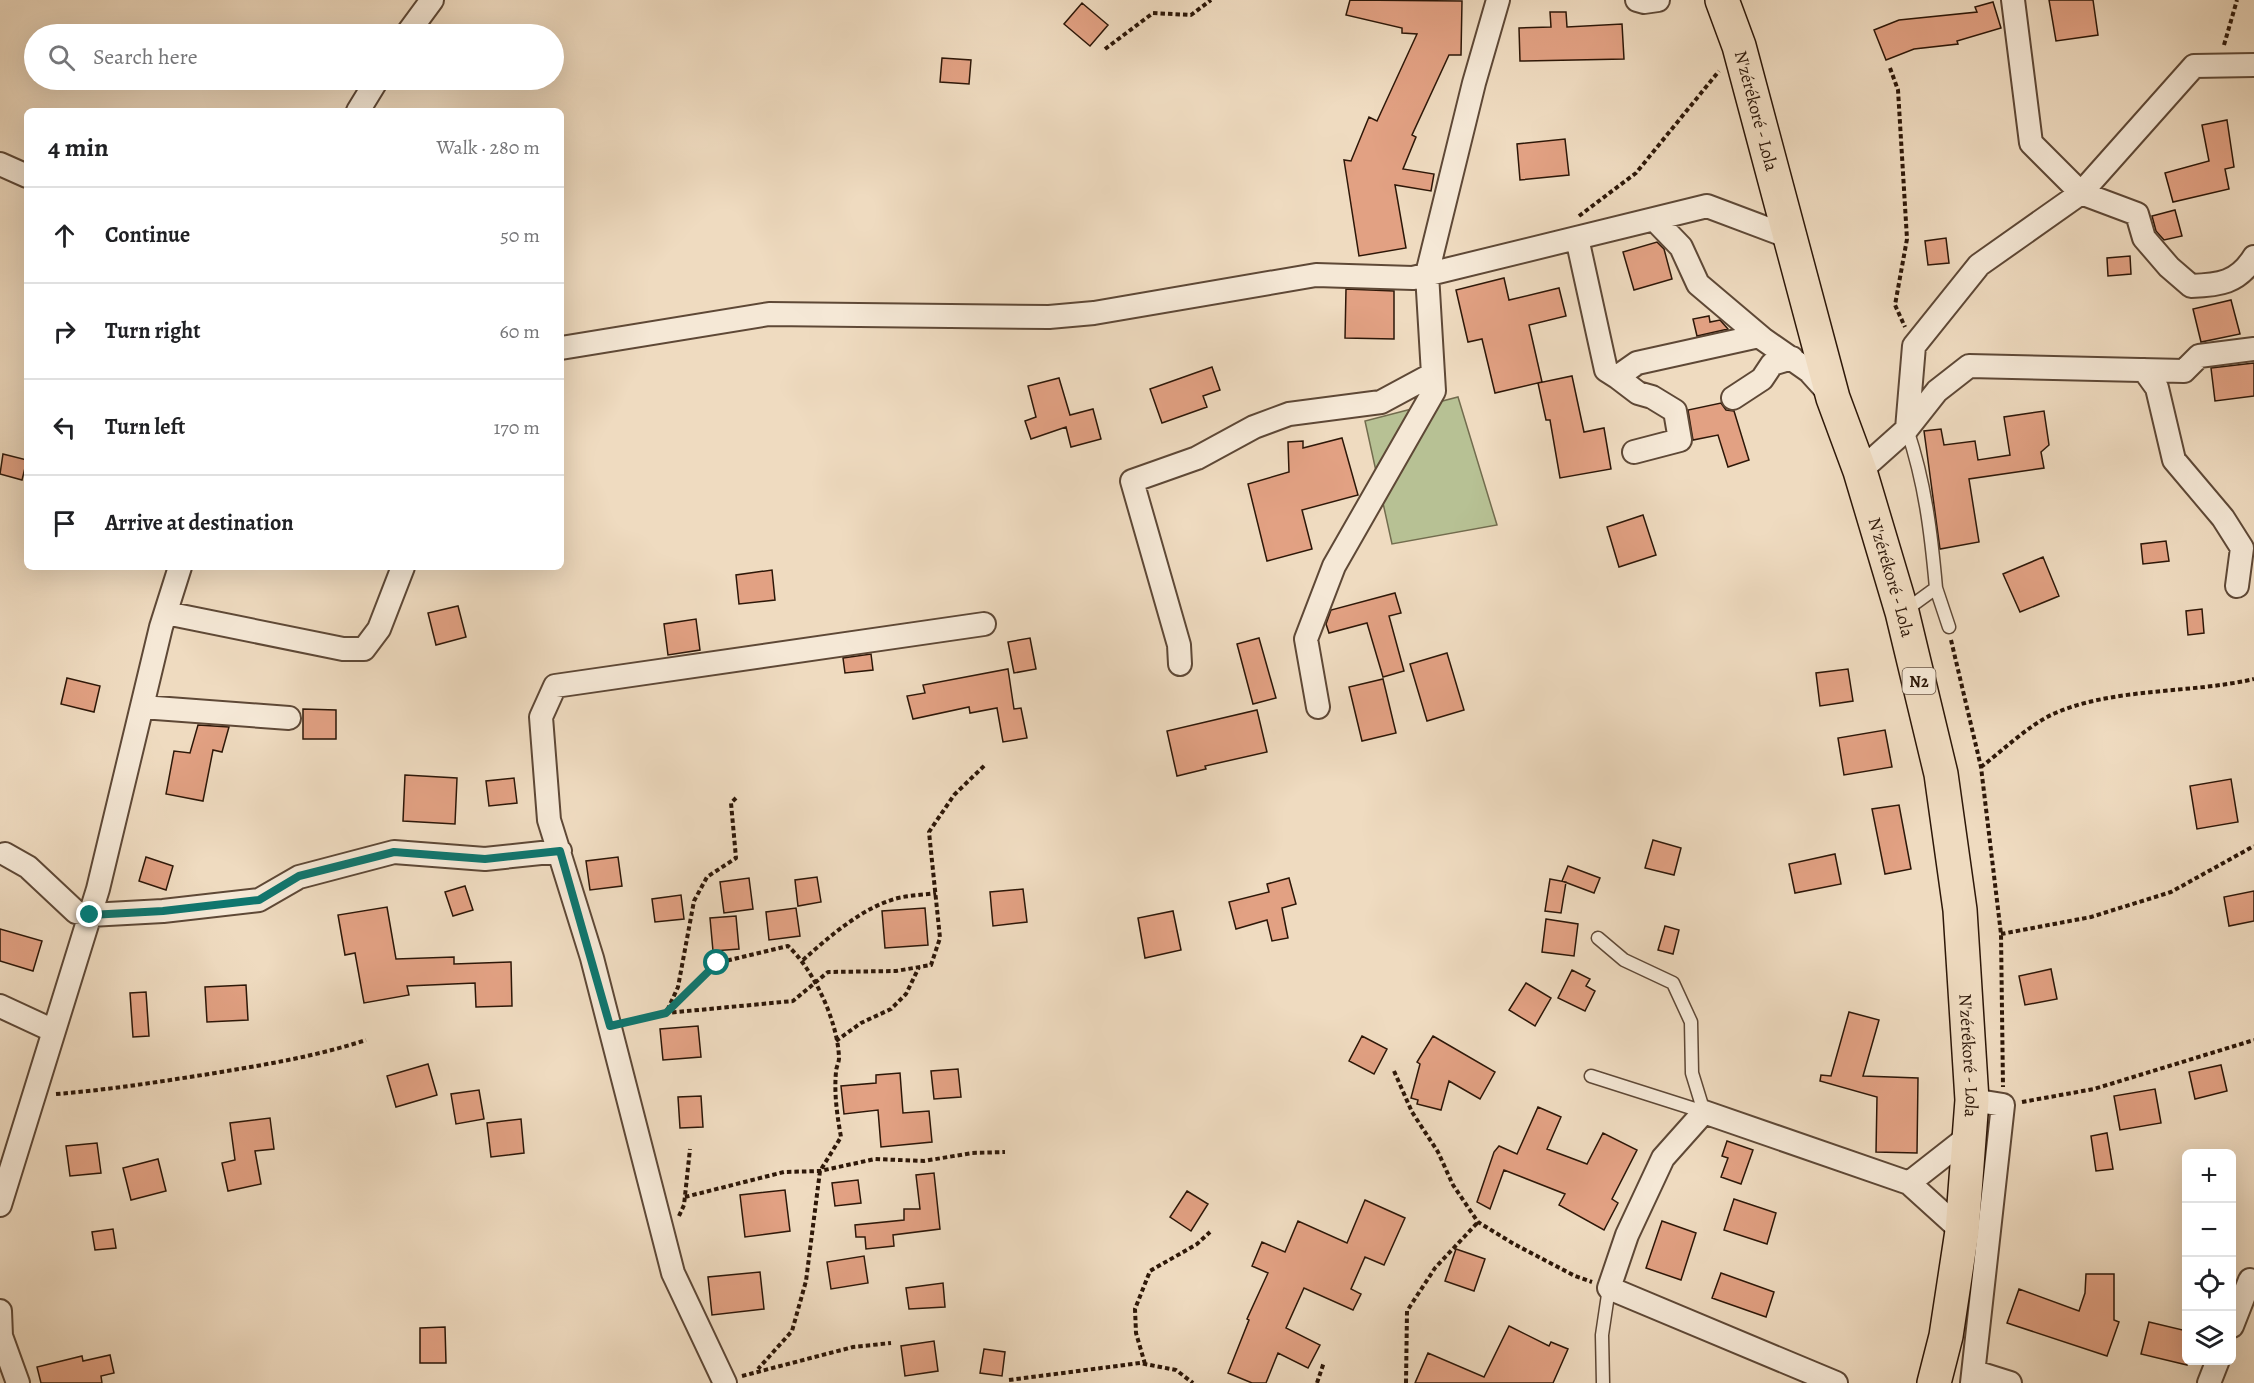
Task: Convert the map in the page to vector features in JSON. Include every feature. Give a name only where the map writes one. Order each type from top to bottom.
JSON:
[{"type":"highway","name":"N'zérékoré - Lola","points":[[1722,0],[1739,46],[1833,398],[1860,471],[1902,612],[1943,786],[1988,1103],[1969,1136],[1962,1231],[1946,1336],[1934,1383]]},
{"type":"street","points":[[415,24],[432,0]]},
{"type":"street","points":[[1318,707],[1306,639],[1334,566],[1434,391],[1427,274],[1474,83],[1498,0]]},
{"type":"street","points":[[1637,0],[1644,2],[1659,0]]},
{"type":"street","points":[[2013,0],[2031,143],[2081,192],[2137,214],[2144,238],[2169,267],[2191,286],[2221,285],[2248,267],[2254,257]]},
{"type":"street","points":[[1907,429],[1914,346],[1979,265],[2081,192],[2194,66],[2254,65]]},
{"type":"street","points":[[360,108],[371,90]]},
{"type":"street","points":[[0,164],[24,175]]},
{"type":"street","points":[[564,348],[769,314],[1049,316],[1094,313],[1316,274],[1413,278],[1576,229],[1654,219],[1707,206],[1792,238]]},
{"type":"street","points":[[1654,219],[1681,247],[1698,284],[1759,336],[1809,371],[1833,398]]},
{"type":"street","points":[[1576,229],[1606,370],[1638,393],[1652,397],[1675,411],[1680,440],[1634,452]]},
{"type":"street","points":[[1617,377],[1637,363],[1759,336]]},
{"type":"street","points":[[1860,471],[1907,429],[1937,391],[1969,366],[2184,371],[2199,356],[2254,349]]},
{"type":"street","points":[[1733,398],[1762,379],[1772,364],[1792,358]]},
{"type":"street","points":[[2144,370],[2157,388],[2174,460],[2223,518],[2241,548],[2237,586]]},
{"type":"street","points":[[1180,664],[1179,645],[1132,481],[1197,458],[1254,427],[1289,414],[1381,402],[1433,374]]},
{"type":"street","points":[[0,1205],[90,915],[166,613],[179,570]]},
{"type":"street","points":[[166,613],[343,649],[364,648],[379,628],[402,570]]},
{"type":"street","points":[[725,1383],[673,1273],[610,1026],[549,820],[541,717],[555,686],[984,624]]},
{"type":"street","points":[[142,706],[289,718]]},
{"type":"street","points":[[5,854],[28,867],[76,912],[90,915],[163,911],[259,900],[299,876],[394,852],[485,859],[560,851]]},
{"type":"street","points":[[0,1006],[54,1031]]},
{"type":"street","points":[[1988,1103],[1973,1377],[2010,1383]]},
{"type":"street","points":[[1836,1383],[1609,1288],[1627,1235],[1663,1158],[1704,1112],[1909,1183],[1962,1231]]},
{"type":"street","points":[[1909,1183],[1969,1136]]},
{"type":"street","points":[[2236,1316],[2250,1280]]},
{"type":"street","points":[[0,1311],[1,1336],[18,1383]]},
{"type":"street","points":[[2209,1383],[2216,1365]]},
{"type":"lane","points":[[1907,429],[1921,470],[1930,525],[1936,588],[1948,627]]},
{"type":"lane","points":[[1902,612],[1936,588]]},
{"type":"lane","points":[[1598,938],[1624,960],[1673,983],[1691,1022],[1692,1073],[1704,1112]]},
{"type":"lane","points":[[1591,1076],[1704,1112]]},
{"type":"lane","points":[[1603,1383],[1602,1335],[1609,1288]]},
{"type":"path","points":[[1105,49],[1153,13],[1191,15],[1211,0]]},
{"type":"path","points":[[2218,66],[2237,0]]},
{"type":"path","points":[[1576,229],[1636,173],[1739,46]]},
{"type":"path","points":[[1890,68],[1898,90],[1907,239],[1895,305],[1914,346]]},
{"type":"path","points":[[1948,627],[1981,767],[2001,934],[1988,1103],[2094,1089],[2254,1040]]},
{"type":"path","points":[[1981,767],[2051,716],[2111,697],[2220,687],[2254,679]]},
{"type":"path","points":[[610,1026],[666,1013],[793,1001],[828,972],[896,971],[932,965],[940,938],[929,832],[954,795],[986,764]]},
{"type":"path","points":[[666,1013],[678,987],[694,901],[707,877],[736,858],[731,803],[736,798]]},
{"type":"path","points":[[2001,934],[2091,916],[2171,892],[2254,846]]},
{"type":"path","points":[[803,960],[834,932],[871,911],[897,898],[936,893]]},
{"type":"path","points":[[666,1013],[717,963],[788,946],[803,960],[816,982],[836,1041],[839,1060],[836,1069],[837,1112],[841,1137],[820,1171],[806,1281],[792,1331],[758,1369]]},
{"type":"path","points":[[836,1041],[861,1023],[891,1009],[906,994],[919,967]]},
{"type":"path","points":[[34,1096],[116,1089],[277,1063],[327,1053],[366,1040]]},
{"type":"path","points":[[1394,1071],[1412,1112],[1438,1152],[1453,1185],[1478,1222],[1575,1276],[1609,1288]]},
{"type":"path","points":[[666,1244],[685,1197],[690,1149]]},
{"type":"path","points":[[685,1197],[784,1172],[820,1171],[875,1159],[924,1161],[972,1153],[1005,1152]]},
{"type":"path","points":[[1406,1383],[1407,1311],[1435,1268],[1478,1222]]},
{"type":"path","points":[[1145,1364],[1136,1333],[1135,1309],[1150,1271],[1197,1244],[1210,1232]]},
{"type":"path","points":[[725,1383],[758,1369],[790,1365],[853,1347],[891,1343]]},
{"type":"path","points":[[1317,1383],[1324,1362]]},
{"type":"path","points":[[1009,1380],[1145,1364],[1176,1370],[1193,1383]]},
{"type":"green space","points":[[1458,397],[1497,525],[1392,544],[1365,421]]},
{"type":"building","points":[[1350,0],[1462,1],[1461,55],[1449,55],[1412,135],[1416,137],[1403,169],[1434,174],[1431,191],[1395,185],[1406,248],[1359,256],[1344,160],[1351,161],[1369,117],[1377,121],[1417,34],[1402,33],[1402,28],[1346,15]]},
{"type":"building","points":[[2049,0],[2093,0],[2098,35],[2056,41]]},
{"type":"building","points":[[1993,2],[2001,28],[1957,41],[1958,44],[1914,49],[1886,60],[1874,30],[1899,20],[1977,12],[1975,7]]},
{"type":"building","points":[[1082,3],[1108,25],[1090,46],[1064,24]]},
{"type":"building","points":[[1550,12],[1566,12],[1567,27],[1622,24],[1624,59],[1520,61],[1519,28],[1551,27]]},
{"type":"building","points":[[942,58],[971,60],[969,84],[940,82]]},
{"type":"building","points":[[2227,120],[2234,167],[2225,169],[2229,189],[2173,202],[2165,173],[2209,161],[2202,125]]},
{"type":"building","points":[[1565,139],[1569,175],[1520,180],[1517,144]]},
{"type":"building","points":[[2175,210],[2182,236],[2164,240],[2156,231],[2152,216]]},
{"type":"building","points":[[1946,238],[1949,263],[1928,265],[1925,241]]},
{"type":"building","points":[[1657,242],[1664,249],[1672,279],[1634,290],[1623,252]]},
{"type":"building","points":[[2130,256],[2131,274],[2108,276],[2107,258]]},
{"type":"building","points":[[1504,278],[1509,300],[1559,288],[1566,316],[1529,325],[1542,382],[1495,393],[1482,339],[1468,342],[1456,290]]},
{"type":"building","points":[[1346,289],[1394,291],[1394,339],[1345,338]]},
{"type":"building","points":[[2231,300],[2240,334],[2201,342],[2193,309]]},
{"type":"building","points":[[1709,316],[1710,322],[1720,320],[1728,329],[1697,336],[1693,319]]},
{"type":"building","points":[[2254,363],[2254,396],[2215,401],[2211,368]]},
{"type":"building","points":[[1212,367],[1220,390],[1203,396],[1207,407],[1162,423],[1150,389]]},
{"type":"building","points":[[1572,376],[1584,432],[1604,428],[1611,469],[1560,478],[1550,420],[1546,420],[1538,383]]},
{"type":"building","points":[[1059,378],[1070,415],[1093,409],[1101,439],[1071,447],[1066,427],[1031,439],[1025,421],[1036,417],[1028,386]]},
{"type":"building","points":[[1721,403],[1726,410],[1734,411],[1749,460],[1728,467],[1718,435],[1693,440],[1688,410]]},
{"type":"building","points":[[2044,411],[2049,445],[2041,452],[2044,468],[1969,479],[1979,542],[1940,549],[1924,431],[1941,429],[1944,445],[1975,441],[1978,460],[2010,455],[2004,417]]},
{"type":"building","points":[[1342,438],[1358,495],[1302,510],[1312,549],[1267,561],[1248,484],[1289,472],[1288,442],[1303,441],[1303,448]]},
{"type":"building","points":[[3,454],[24,459],[22,480],[0,474]]},
{"type":"building","points":[[1643,515],[1656,555],[1619,567],[1607,527]]},
{"type":"building","points":[[2166,541],[2169,561],[2143,564],[2141,544]]},
{"type":"building","points":[[2043,557],[2059,596],[2020,612],[2003,574]]},
{"type":"building","points":[[772,570],[775,600],[739,604],[736,575]]},
{"type":"building","points":[[1395,593],[1401,613],[1389,616],[1404,671],[1383,677],[1367,623],[1329,633],[1326,624],[1331,610]]},
{"type":"building","points":[[458,606],[466,637],[436,645],[428,613]]},
{"type":"building","points":[[2202,609],[2204,633],[2188,635],[2186,611]]},
{"type":"building","points":[[696,619],[700,650],[668,655],[664,624]]},
{"type":"building","points":[[1030,638],[1036,669],[1014,673],[1008,642]]},
{"type":"building","points":[[1259,638],[1276,698],[1253,704],[1237,644]]},
{"type":"building","points":[[1447,653],[1464,710],[1427,721],[1410,664]]},
{"type":"building","points":[[871,654],[873,670],[845,673],[843,658]]},
{"type":"building","points":[[1008,669],[1014,709],[1021,708],[1027,738],[1003,742],[997,708],[970,713],[969,707],[913,719],[907,696],[925,693],[923,685]]},
{"type":"building","points":[[1848,669],[1853,701],[1820,706],[1816,673]]},
{"type":"building","points":[[67,678],[100,686],[94,712],[61,704]]},
{"type":"building","points":[[1383,679],[1396,733],[1362,741],[1349,687]]},
{"type":"building","points":[[303,709],[336,710],[336,739],[303,739]]},
{"type":"building","points":[[1257,710],[1267,752],[1205,766],[1206,769],[1177,776],[1167,731]]},
{"type":"building","points":[[198,725],[229,727],[222,752],[213,750],[203,801],[166,794],[174,751],[190,753]]},
{"type":"building","points":[[1885,730],[1892,767],[1844,775],[1838,738]]},
{"type":"building","points":[[405,775],[457,778],[455,824],[403,821]]},
{"type":"building","points":[[514,778],[517,803],[489,806],[486,781]]},
{"type":"building","points":[[2231,779],[2238,822],[2197,829],[2190,786]]},
{"type":"building","points":[[1899,805],[1911,869],[1885,874],[1872,809]]},
{"type":"building","points":[[1653,840],[1681,848],[1674,875],[1645,868]]},
{"type":"building","points":[[1835,854],[1841,884],[1795,893],[1789,864]]},
{"type":"building","points":[[146,857],[173,866],[166,890],[139,881]]},
{"type":"building","points":[[618,857],[622,886],[590,890],[586,861]]},
{"type":"building","points":[[1568,866],[1600,878],[1594,893],[1562,881]]},
{"type":"building","points":[[817,877],[821,902],[798,906],[795,880]]},
{"type":"building","points":[[749,878],[753,909],[724,913],[720,882]]},
{"type":"building","points":[[1289,878],[1296,904],[1282,908],[1288,938],[1272,941],[1267,920],[1236,929],[1229,902],[1269,892],[1267,884]]},
{"type":"building","points":[[1550,879],[1566,882],[1561,913],[1545,911]]},
{"type":"building","points":[[465,886],[473,910],[453,916],[445,892]]},
{"type":"building","points":[[1023,889],[1027,922],[993,926],[990,892]]},
{"type":"building","points":[[2254,891],[2254,921],[2229,926],[2224,897]]},
{"type":"building","points":[[681,895],[684,919],[655,922],[652,899]]},
{"type":"building","points":[[387,907],[396,959],[454,957],[454,964],[511,962],[512,1006],[476,1007],[475,983],[407,986],[409,995],[364,1003],[355,953],[345,955],[338,915]]},
{"type":"building","points":[[796,908],[800,936],[769,940],[766,912]]},
{"type":"building","points":[[925,908],[928,945],[885,948],[882,911]]},
{"type":"building","points":[[1173,911],[1181,950],[1145,958],[1138,918]]},
{"type":"building","points":[[736,916],[739,949],[713,951],[710,918]]},
{"type":"building","points":[[1546,919],[1578,924],[1574,956],[1542,952]]},
{"type":"building","points":[[1665,926],[1679,930],[1673,954],[1658,950]]},
{"type":"building","points":[[0,929],[42,941],[33,971],[0,961]]},
{"type":"building","points":[[2051,969],[2057,999],[2025,1005],[2019,976]]},
{"type":"building","points":[[1572,970],[1590,979],[1586,986],[1595,991],[1585,1011],[1558,998]]},
{"type":"building","points":[[1526,983],[1551,998],[1535,1026],[1509,1010]]},
{"type":"building","points":[[246,985],[248,1020],[207,1022],[205,987]]},
{"type":"building","points":[[146,992],[149,1036],[133,1037],[130,993]]},
{"type":"building","points":[[1849,1012],[1879,1020],[1863,1076],[1918,1078],[1917,1153],[1876,1152],[1877,1097],[1820,1081],[1821,1075],[1831,1076]]},
{"type":"building","points":[[698,1026],[701,1057],[663,1060],[660,1029]]},
{"type":"building","points":[[1362,1036],[1387,1049],[1374,1074],[1349,1061]]},
{"type":"building","points":[[1433,1036],[1495,1072],[1480,1099],[1449,1081],[1441,1110],[1417,1104],[1418,1100],[1411,1098],[1420,1064],[1417,1062]]},
{"type":"building","points":[[428,1064],[437,1095],[396,1107],[387,1076]]},
{"type":"building","points":[[2221,1065],[2227,1091],[2195,1099],[2189,1072]]},
{"type":"building","points":[[958,1069],[961,1097],[934,1099],[931,1071]]},
{"type":"building","points":[[900,1073],[903,1113],[929,1111],[932,1142],[881,1147],[878,1110],[844,1114],[841,1086],[876,1083],[876,1075]]},
{"type":"building","points":[[2155,1089],[2161,1123],[2120,1130],[2114,1096]]},
{"type":"building","points":[[479,1090],[484,1119],[456,1124],[451,1094]]},
{"type":"building","points":[[701,1096],[703,1127],[680,1128],[678,1097]]},
{"type":"building","points":[[1538,1107],[1561,1117],[1547,1149],[1587,1164],[1603,1133],[1637,1150],[1612,1199],[1618,1203],[1604,1230],[1559,1205],[1565,1194],[1504,1170],[1490,1209],[1477,1202],[1494,1152],[1499,1146],[1517,1154]]},
{"type":"building","points":[[270,1118],[274,1149],[255,1151],[261,1184],[228,1191],[222,1163],[235,1160],[230,1123]]},
{"type":"building","points":[[521,1119],[524,1153],[491,1157],[487,1123]]},
{"type":"building","points":[[2107,1133],[2113,1169],[2096,1171],[2091,1136]]},
{"type":"building","points":[[1727,1141],[1753,1150],[1741,1184],[1721,1177],[1728,1158],[1722,1156]]},
{"type":"building","points":[[97,1143],[101,1173],[70,1176],[66,1146]]},
{"type":"building","points":[[158,1159],[166,1191],[131,1200],[123,1168]]},
{"type":"building","points":[[934,1173],[940,1229],[893,1235],[894,1246],[866,1249],[865,1237],[856,1237],[855,1225],[904,1220],[904,1209],[920,1209],[916,1175]]},
{"type":"building","points":[[858,1180],[861,1203],[835,1206],[832,1183]]},
{"type":"building","points":[[785,1190],[790,1231],[745,1237],[740,1195]]},
{"type":"building","points":[[1187,1191],[1208,1204],[1191,1231],[1170,1217]]},
{"type":"building","points":[[1734,1199],[1776,1213],[1767,1244],[1724,1230]]},
{"type":"building","points":[[1365,1200],[1405,1218],[1384,1265],[1365,1257],[1351,1289],[1361,1294],[1353,1310],[1304,1288],[1286,1328],[1320,1345],[1308,1368],[1278,1353],[1266,1383],[1252,1383],[1228,1373],[1249,1320],[1247,1319],[1268,1273],[1252,1266],[1262,1242],[1285,1252],[1298,1221],[1347,1243]]},
{"type":"building","points":[[1662,1221],[1696,1233],[1681,1280],[1646,1268]]},
{"type":"building","points":[[113,1229],[116,1248],[95,1250],[92,1232]]},
{"type":"building","points":[[1456,1249],[1485,1259],[1474,1291],[1445,1281]]},
{"type":"building","points":[[864,1256],[868,1283],[831,1289],[827,1262]]},
{"type":"building","points":[[760,1272],[764,1309],[712,1315],[708,1277]]},
{"type":"building","points":[[1721,1273],[1774,1292],[1766,1317],[1712,1298]]},
{"type":"building","points":[[2086,1274],[2114,1274],[2114,1320],[2119,1322],[2107,1356],[2007,1323],[2019,1289],[2079,1311],[2085,1293]]},
{"type":"building","points":[[943,1283],[945,1307],[909,1309],[906,1288]]},
{"type":"building","points":[[2149,1322],[2182,1330],[2182,1364],[2141,1354]]},
{"type":"building","points":[[1509,1326],[1549,1346],[1551,1342],[1568,1349],[1553,1383],[1415,1383],[1428,1353],[1484,1377]]},
{"type":"building","points":[[445,1327],[446,1363],[420,1363],[420,1328]]},
{"type":"building","points":[[934,1341],[938,1371],[905,1376],[901,1346]]},
{"type":"building","points":[[984,1349],[1005,1352],[1002,1376],[980,1373]]},
{"type":"building","points":[[110,1355],[114,1373],[101,1376],[102,1383],[41,1383],[37,1367],[82,1356],[83,1361]]},
{"type":"route","points":[[90,915],[163,911],[259,900],[299,876],[394,852],[485,859],[560,851],[610,1026],[666,1013],[689,993],[717,963]]}]
